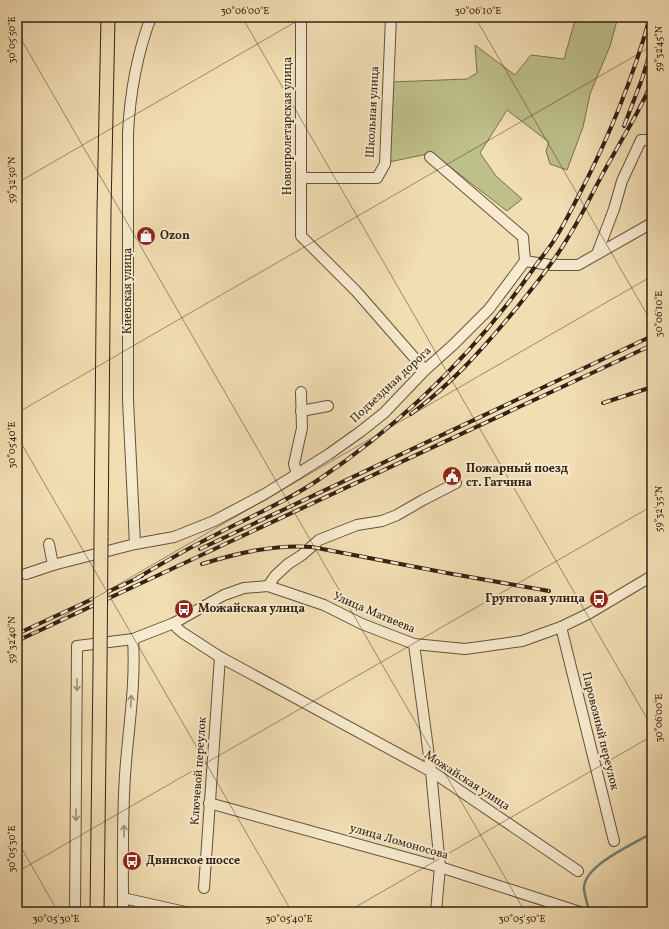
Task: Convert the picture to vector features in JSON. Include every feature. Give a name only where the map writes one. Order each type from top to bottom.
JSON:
[{"type":"main road","name":"Киевская улица","points":[[97,912],[104,210],[108,17]]},
{"type":"street","name":"Киевская улица","points":[[135,544],[128,400],[128,133],[130,100],[136,69],[151,17]]},
{"type":"street","name":"Новопролетарская улица","points":[[301,17],[301,236],[356,291],[425,370]]},
{"type":"street","name":"Школьная улица","points":[[301,178],[377,178],[385,164],[390,17]]},
{"type":"street","points":[[597,254],[614,209],[622,181],[641,140],[652,140]]},
{"type":"street","points":[[430,157],[523,237],[525,261],[550,265],[578,265],[652,223]]},
{"type":"street","name":"Подъездная дорога","points":[[26,574],[53,565],[135,544],[174,537],[214,521],[265,494],[329,454],[384,413],[425,370],[453,345],[489,309],[525,261]]},
{"type":"street","points":[[297,474],[294,464],[302,428],[301,392]]},
{"type":"street","points":[[302,412],[328,406]]},
{"type":"street","points":[[268,586],[275,576],[288,564],[302,555],[319,540],[357,525],[382,521],[397,516],[423,500],[456,483]]},
{"type":"street","points":[[49,544],[53,565]]},
{"type":"street","name":"Улица Матвеева","points":[[75,912],[77,646],[133,639],[174,623],[224,595],[244,588],[268,586],[324,605],[362,624],[414,644],[465,649],[522,641],[561,627],[588,614],[652,576]]},
{"type":"street","name":"Можайская улица","points":[[174,623],[183,633],[220,657],[431,771],[578,871]]},
{"type":"street","name":"Паровозный переулок","points":[[561,627],[614,841]]},
{"type":"street","points":[[123,912],[125,776],[134,655],[133,639]]},
{"type":"street","points":[[414,644],[431,771],[440,867],[436,912]]},
{"type":"street","name":"Ключевой переулок","points":[[204,888],[220,657]]},
{"type":"street","name":"улица Ломоносова","points":[[209,803],[440,867],[580,912]]},
{"type":"street","points":[[123,898],[185,912]]},
{"type":"green space","points":[[576,17],[618,17],[610,46],[590,94],[583,127],[567,170],[550,164],[546,151],[549,142],[507,110],[480,153],[496,176],[522,199],[507,211],[432,153],[389,162],[392,82],[467,79],[477,73],[475,45],[515,75],[531,55],[564,59]]},
{"type":"waterway","points":[[589,912],[584,888],[586,879],[592,871],[611,856],[652,833]]},
{"type":"railway","points":[[137,578],[197,544],[281,502],[318,480],[349,458],[408,410],[463,357],[512,299],[551,245],[564,224],[591,172],[620,107],[650,17]]},
{"type":"railway","points":[[624,126],[642,79],[652,46]]},
{"type":"railway","points":[[411,414],[439,392],[475,356],[510,316],[548,267],[580,217],[638,111],[652,81]]},
{"type":"railway","points":[[200,549],[652,336]]},
{"type":"railway","points":[[17,641],[652,345]]},
{"type":"railway","points":[[603,403],[652,387]]},
{"type":"railway","points":[[202,564],[257,550],[298,546],[312,547],[549,591]]},
{"type":"railway","points":[[17,634],[142,576]]},
{"type":"place","name":"Ozon","points":[[146,236]]},
{"type":"place","name":"Пожарный поезд ст. Гатчина","points":[[452,476]]},
{"type":"place","name":"Грунтовая улица","points":[[599,599]]},
{"type":"place","name":"Можайская улица","points":[[184,609]]},
{"type":"place","name":"Двинское шоссе","points":[[132,861]]}]
